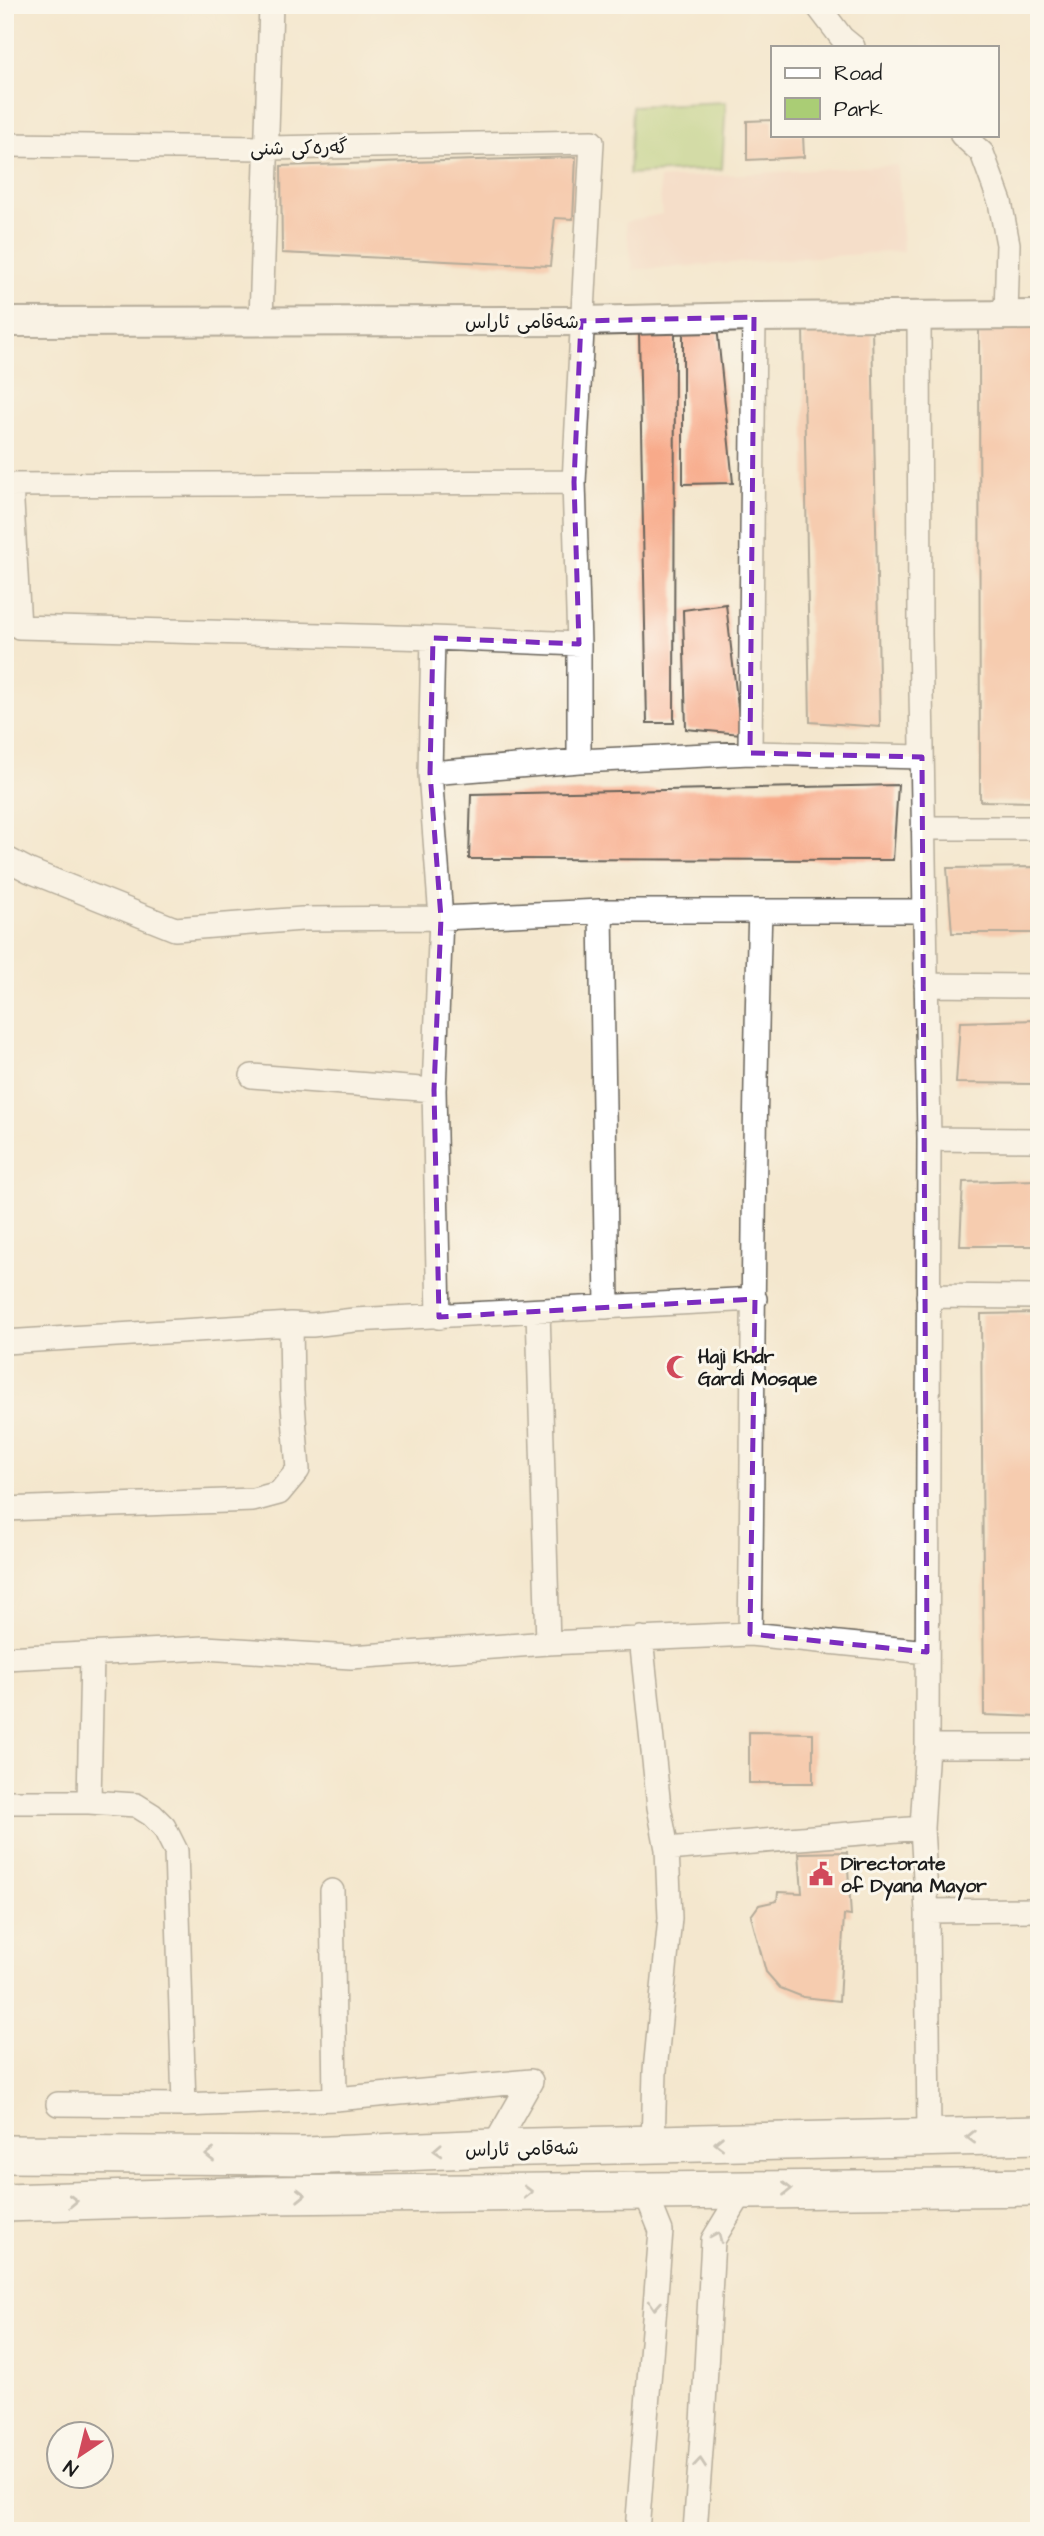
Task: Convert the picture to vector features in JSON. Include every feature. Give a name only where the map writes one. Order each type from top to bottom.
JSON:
[{"type":"main road","name":"شەقامی ئاراس","points":[[5,2154],[307,2156],[493,2148],[1039,2136]]},
{"type":"main road","points":[[264,2195],[265,2185],[270,2177],[279,2169],[307,2156]]},
{"type":"main road","points":[[5,2203],[264,2195],[1039,2187]]},
{"type":"street","points":[[261,320],[271,5]]},
{"type":"street","points":[[817,5],[842,38],[852,46]]},
{"type":"street","points":[[963,136],[982,153],[1000,202],[1008,244],[1006,316]]},
{"type":"street","name":"گەرەکی شنی","points":[[5,145],[267,148],[592,142],[581,321]]},
{"type":"street","name":"شەقامی ئاراس","points":[[5,321],[581,321],[1039,315]]},
{"type":"street","points":[[919,316],[922,757],[929,1139],[927,1746],[922,1828],[927,1911],[929,2138]]},
{"type":"street","points":[[750,753],[754,317]]},
{"type":"street","points":[[579,761],[574,481],[581,321]]},
{"type":"street","points":[[574,481],[8,485],[19,627],[579,644]]},
{"type":"street","points":[[433,638],[430,773],[440,918],[434,1090],[439,1317]]},
{"type":"street","points":[[430,773],[579,761],[750,753],[922,757]]},
{"type":"street","points":[[923,828],[1039,828]]},
{"type":"street","points":[[5,858],[30,871],[175,929],[302,919],[440,918],[601,911],[925,911]]},
{"type":"street","points":[[601,911],[607,1307]]},
{"type":"street","points":[[750,1634],[755,1299],[754,1098],[760,911]]},
{"type":"street","points":[[926,985],[1039,986]]},
{"type":"street","points":[[252,1076],[434,1090]]},
{"type":"street","points":[[929,1139],[1039,1140]]},
{"type":"street","points":[[928,1296],[1039,1297]]},
{"type":"street","points":[[5,1342],[755,1299]]},
{"type":"street","points":[[538,1311],[548,1643]]},
{"type":"street","points":[[5,1509],[253,1500],[279,1493],[298,1470],[290,1324]]},
{"type":"street","points":[[5,1658],[205,1648],[351,1657],[548,1643],[750,1634],[927,1652]]},
{"type":"street","points":[[641,1638],[659,1807],[667,1849],[670,1918],[655,2071],[653,2145]]},
{"type":"street","points":[[89,1802],[92,1654]]},
{"type":"street","points":[[927,1746],[1039,1746]]},
{"type":"street","points":[[5,1802],[136,1805],[164,1827],[176,1852],[184,2105]]},
{"type":"street","points":[[667,1849],[922,1828]]},
{"type":"street","points":[[332,1891],[335,2099]]},
{"type":"street","points":[[927,1911],[1039,1910]]},
{"type":"street","points":[[58,2104],[184,2105],[335,2099],[531,2081],[493,2148]]},
{"type":"street","points":[[695,2531],[713,2240],[744,2189]]},
{"type":"street","points":[[637,2531],[661,2231],[645,2191]]},
{"type":"highlighted area","points":[[754,317],[750,753],[922,757],[927,1652],[750,1634],[755,1299],[439,1317],[434,1090],[441,918],[430,773],[433,638],[579,644],[574,482],[581,321]]},
{"type":"shaded area","points":[[898,165],[903,251],[633,270],[625,222],[662,214],[659,179]]},
{"type":"green space","points":[[726,102],[722,169],[629,174],[632,106]]},
{"type":"building","points":[[771,120],[771,136],[803,136],[804,157],[747,160],[747,121]]},
{"type":"building","points":[[576,157],[573,219],[555,218],[550,266],[282,253],[281,166]]},
{"type":"building","points":[[1039,325],[1039,802],[980,801],[979,330]]},
{"type":"building","points":[[717,326],[733,483],[683,484],[683,331]]},
{"type":"building","points":[[803,327],[872,328],[880,727],[810,722]]},
{"type":"building","points":[[639,332],[675,332],[674,723],[647,723]]},
{"type":"building","points":[[726,604],[741,734],[686,729],[683,610]]},
{"type":"building","points":[[898,785],[893,860],[469,859],[471,794]]},
{"type":"building","points":[[1039,867],[1039,933],[952,933],[947,868]]},
{"type":"building","points":[[1039,1020],[1039,1084],[956,1083],[960,1022]]},
{"type":"building","points":[[1039,1180],[1039,1246],[960,1246],[963,1182]]},
{"type":"building","points":[[1039,1313],[1039,1717],[984,1715],[981,1314]]},
{"type":"building","points":[[749,1732],[813,1733],[813,1783],[749,1783]]},
{"type":"building","points":[[847,1852],[851,1916],[844,1915],[839,2001],[803,1997],[780,1988],[766,1972],[751,1916],[759,1905],[777,1901],[778,1892],[802,1893],[799,1853]]},
{"type":"place","name":"Haji Khdr Gardi Mosque","points":[[678,1367]]},
{"type":"place","name":"Directorate of Dyana Mayor","points":[[821,1874]]}]
